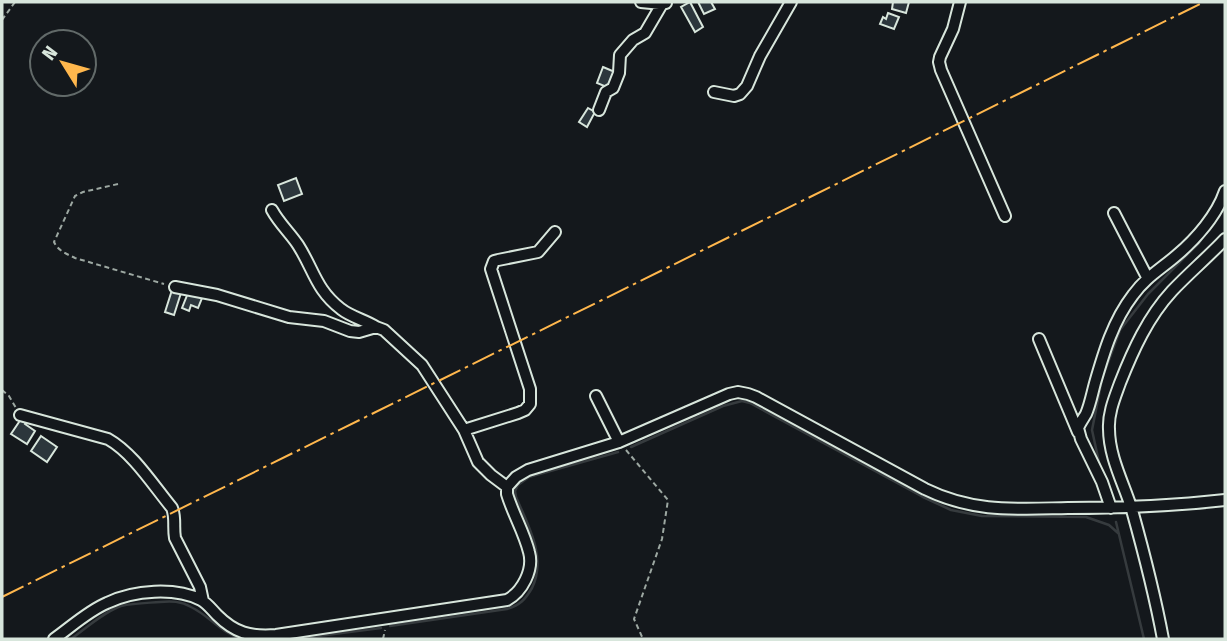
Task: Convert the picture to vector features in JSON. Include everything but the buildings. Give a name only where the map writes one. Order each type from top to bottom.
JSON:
[{"type":"street","points":[[641,2],[665,3]]},
{"type":"street","points":[[714,92],[734,96],[744,90],[791,2]]},
{"type":"street","points":[[960,2],[953,29],[939,62],[1005,216]]},
{"type":"street","points":[[599,110],[606,92],[613,88],[619,73],[620,55],[633,40],[645,33],[665,3]]},
{"type":"street","points":[[1078,432],[1116,320],[1147,277],[1175,257],[1192,240],[1223,198],[1225,191]]},
{"type":"street","points":[[54,639],[97,608],[124,596],[145,593],[171,592],[203,601],[231,627],[259,636],[507,600],[523,585],[530,558],[509,500],[507,487],[478,462],[464,430],[422,365],[384,330],[344,312],[326,295],[297,243],[272,210]]},
{"type":"street","points":[[1114,213],[1147,277]]},
{"type":"street","points":[[464,430],[518,413],[530,404],[530,389],[491,269],[494,261],[538,252],[555,232]]},
{"type":"street","points":[[1163,639],[1146,560],[1110,441],[1109,422],[1115,398],[1135,347],[1152,317],[1171,292],[1225,239]]},
{"type":"street","points":[[176,287],[218,295],[289,317],[324,321],[351,331],[376,327]]},
{"type":"street","points":[[1039,339],[1111,508]]},
{"type":"street","points":[[507,487],[516,477],[528,470],[619,442],[718,398],[738,393],[748,394],[925,489],[963,504],[992,508],[1111,508],[1225,500]]},
{"type":"street","points":[[596,396],[619,442]]},
{"type":"street","points":[[20,415],[108,439],[129,455],[172,508],[175,515],[175,538],[200,587],[203,601]]},
{"type":"path","points":[[2,20],[15,2]]},
{"type":"path","points":[[118,184],[83,192],[75,197],[54,242],[56,247],[75,258],[176,287]]},
{"type":"path","points":[[2,390],[9,396],[20,415]]},
{"type":"path","points":[[619,442],[668,500],[662,539],[634,619],[643,639]]},
{"type":"waterway","points":[[1100,467],[1092,430],[1102,379],[1120,330],[1148,294],[1199,243],[1225,206]]},
{"type":"waterway","points":[[631,447],[723,406],[742,401],[951,510],[982,516],[1086,517],[1109,525],[1118,533]]},
{"type":"waterway","points":[[390,626],[507,609],[522,601],[532,588],[538,565],[534,542],[516,497],[518,485],[529,477],[618,452]]},
{"type":"waterway","points":[[1116,522],[1144,639]]},
{"type":"waterway","points":[[71,639],[115,608],[168,602],[187,605],[242,639]]},
{"type":"waterway","points":[[295,639],[381,628]]},
{"type":"power","points":[[2,597],[1204,2]]}]
